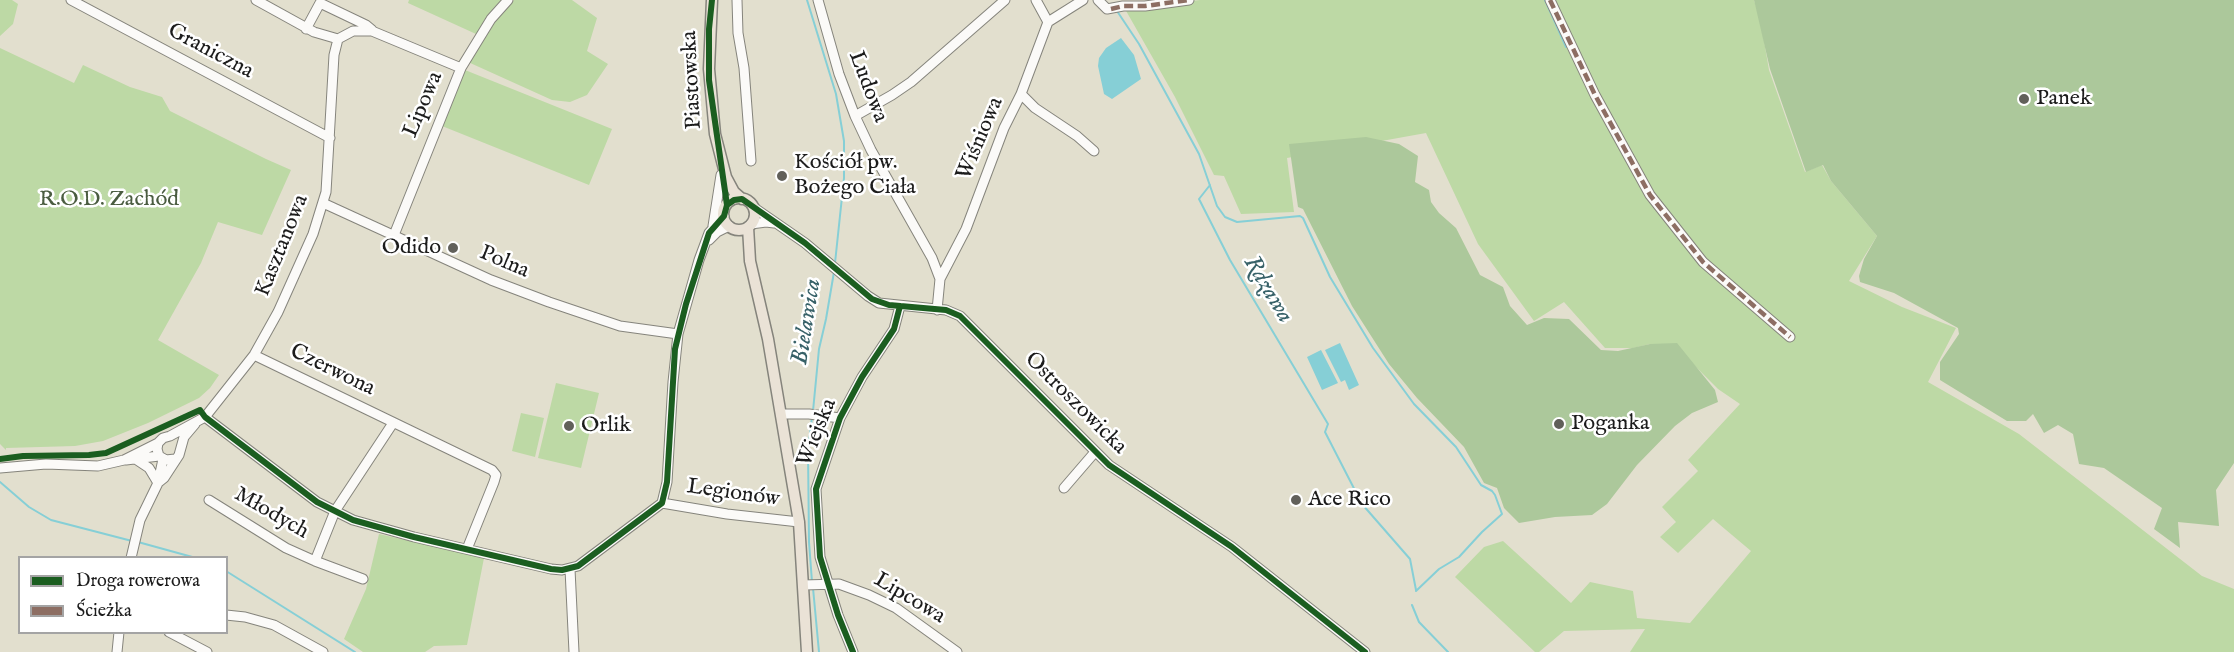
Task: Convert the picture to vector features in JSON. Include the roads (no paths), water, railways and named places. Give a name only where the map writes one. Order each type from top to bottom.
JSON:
[{"type":"main road","name":"Piastowska","points":[[712,0],[709,28],[709,80],[721,176],[728,219],[750,261]]},
{"type":"main road","name":"Piastowska","points":[[720,157],[731,188],[742,199]]},
{"type":"main road","points":[[750,226],[740,230],[728,219],[734,200],[742,199],[753,207],[755,216],[750,226],[750,261],[768,339],[810,585],[807,652]]},
{"type":"street","name":"Graniczna","points":[[71,0],[330,138]]},
{"type":"street","points":[[256,0],[306,28],[338,39],[353,32],[372,31]]},
{"type":"street","name":"Lipowa","points":[[394,236],[461,68],[491,19],[508,0]]},
{"type":"street","points":[[737,0],[738,33],[745,76],[751,161]]},
{"type":"street","name":"Ludowa","points":[[818,0],[855,116],[871,150],[932,258],[940,279]]},
{"type":"street","points":[[855,116],[910,82],[1005,0]]},
{"type":"street","points":[[1036,0],[1048,22],[1083,0]]},
{"type":"street","points":[[1098,0],[1107,9],[1189,0]]},
{"type":"street","points":[[1550,0],[1595,95],[1650,195],[1702,262],[1790,337]]},
{"type":"street","points":[[306,28],[320,3],[366,25],[372,31],[461,68]]},
{"type":"street","name":"Wiśniowa","points":[[937,310],[940,279],[961,240],[1048,22]]},
{"type":"street","name":"Kasztanowa","points":[[181,446],[184,437],[254,355],[267,334],[309,243],[323,203],[330,138],[334,55],[338,39]]},
{"type":"street","points":[[1021,94],[1035,108],[1077,135],[1094,151]]},
{"type":"street","name":"Piastowska","points":[[713,226],[721,176]]},
{"type":"street","name":"Polna","points":[[323,203],[491,280],[549,302],[620,326],[678,334]]},
{"type":"street","name":"Ostroszowicka","points":[[753,207],[824,258],[879,303],[953,312],[974,328],[1095,452],[1121,474],[1249,559],[1365,652]]},
{"type":"street","points":[[200,419],[317,502],[375,528],[551,569],[570,569],[587,560],[662,503],[667,482],[678,334],[705,244],[713,226],[728,219]]},
{"type":"street","points":[[705,244],[728,219]]},
{"type":"street","points":[[750,226],[766,222],[774,223]]},
{"type":"street","name":"Wiejska","points":[[853,652],[838,615],[820,557],[816,489],[840,418],[862,377],[894,329],[900,306]]},
{"type":"street","name":"Czerwona","points":[[254,355],[492,470],[496,475],[467,549]]},
{"type":"street","name":"Wiejska","points":[[781,414],[813,414],[840,418]]},
{"type":"street","name":"Kasztanowa","points":[[170,436],[200,419]]},
{"type":"street","name":"Czerwona","points":[[335,511],[393,423]]},
{"type":"street","points":[[124,460],[158,443],[163,438],[170,436],[177,440],[181,446],[179,454],[164,478],[158,483]]},
{"type":"street","points":[[131,556],[140,520],[158,483],[161,457],[157,449],[158,443]]},
{"type":"street","points":[[1064,488],[1095,452]]},
{"type":"street","points":[[0,468],[46,464],[98,466],[124,460],[161,457],[175,459]]},
{"type":"street","points":[[137,460],[149,468],[158,483]]},
{"type":"street","name":"Młodych","points":[[209,500],[286,548],[363,579]]},
{"type":"street","name":"Legionów","points":[[662,503],[727,514],[799,522]]},
{"type":"street","name":"Młodych","points":[[315,561],[335,511]]},
{"type":"street","points":[[570,569],[574,652]]},
{"type":"street","name":"Lipcowa","points":[[810,585],[846,586],[896,608],[957,652]]},
{"type":"street","points":[[228,615],[262,620],[323,652]]},
{"type":"street","points":[[117,652],[119,634]]},
{"type":"street","points":[[171,634],[207,652]]},
{"type":"water","points":[[1121,38],[1134,55],[1141,79],[1112,99],[1104,94],[1098,66],[1099,58],[1106,48]]},
{"type":"water","points":[[1340,343],[1359,385],[1349,390],[1345,380],[1341,382],[1325,350]]},
{"type":"water","points":[[1321,350],[1338,383],[1322,390],[1307,357]]},
{"type":"waterway","name":"Bielawica","points":[[807,0],[836,94],[844,141],[844,178],[835,263]]},
{"type":"waterway","points":[[1545,0],[1566,47]]},
{"type":"waterway","points":[[1117,11],[1139,44],[1199,154],[1217,206],[1225,217],[1237,222],[1300,216],[1303,218],[1330,277],[1373,348],[1414,404],[1456,447],[1481,485],[1495,495],[1502,514],[1459,557],[1439,569],[1416,591]]},
{"type":"waterway","name":"Rdzawa","points":[[1210,185],[1199,199],[1230,260],[1328,424],[1325,432],[1362,504],[1410,559],[1416,590]]},
{"type":"waterway","name":"Bielawica","points":[[813,411],[819,349],[834,272]]},
{"type":"waterway","name":"Bielawica","points":[[812,417],[808,450],[812,582]]},
{"type":"waterway","points":[[0,482],[29,507],[51,520],[132,541]]},
{"type":"waterway","points":[[138,542],[189,556]]},
{"type":"waterway","points":[[228,572],[355,652]]},
{"type":"waterway","name":"Bielawica","points":[[813,588],[819,652]]},
{"type":"waterway","name":"Rdzawa","points":[[1412,605],[1419,622],[1448,652]]},
{"type":"place","name":"Panek","points":[[2024,99]]},
{"type":"place","name":"Kościół pw. Bożego Ciała","points":[[782,176]]},
{"type":"place","name":"Odido","points":[[453,248]]},
{"type":"place","name":"Poganka","points":[[1559,424]]},
{"type":"place","name":"Orlik","points":[[569,426]]},
{"type":"place","name":"Ace Rico","points":[[1296,500]]},
{"type":"park label","name":"R.O.D. Zachód","points":[[109,200]]}]
